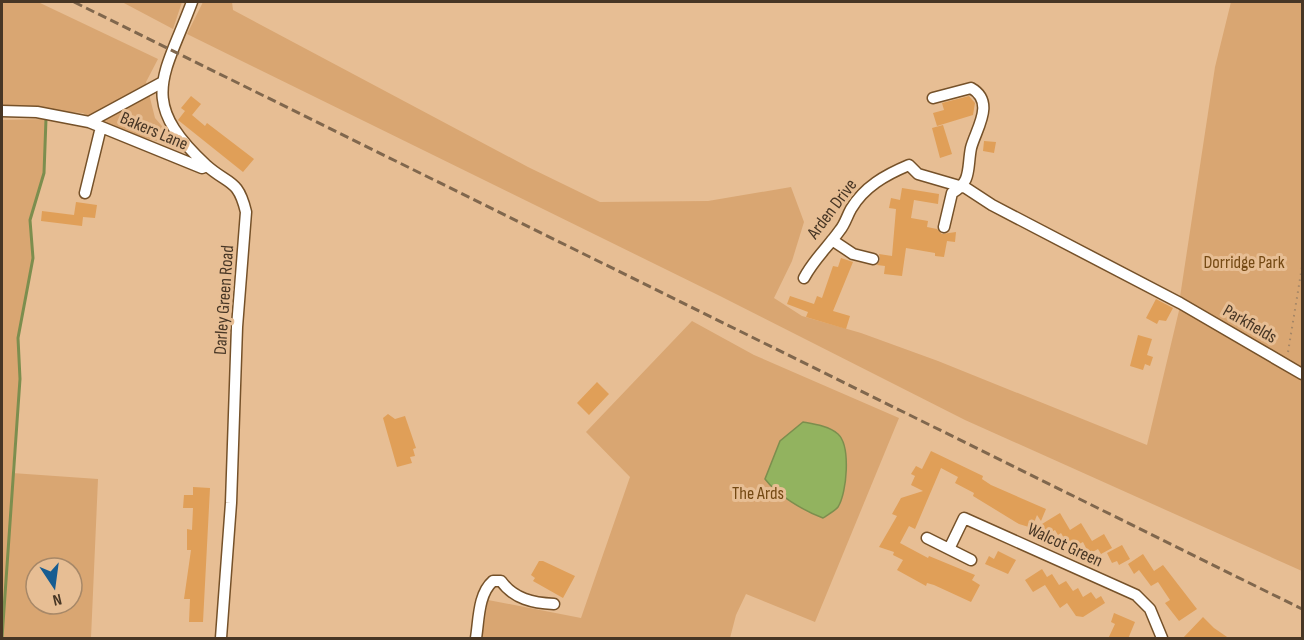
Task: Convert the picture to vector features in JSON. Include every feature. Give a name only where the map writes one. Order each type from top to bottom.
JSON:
[{"type":"street","points":[[161,83],[192,2]]},
{"type":"street","name":"Bakers Lane","points":[[89,122],[161,83]]},
{"type":"street","name":"Darley Green Road","points":[[161,83],[161,98],[171,125],[207,166],[233,183],[242,196],[246,212],[237,327],[231,503],[221,639]]},
{"type":"street","points":[[933,98],[971,88],[980,97],[984,114],[972,147],[969,174],[962,188],[952,194],[944,227]]},
{"type":"street","name":"Bakers Lane","points":[[2,111],[37,112],[89,122],[202,168],[207,166]]},
{"type":"street","points":[[85,193],[101,127]]},
{"type":"street","name":"Arden Drive","points":[[804,278],[814,259],[832,240],[851,208],[869,186],[909,165],[918,174],[962,188]]},
{"type":"street","name":"Parkfields","points":[[962,188],[1180,303],[1302,374]]},
{"type":"street","points":[[832,240],[853,254],[873,259]]},
{"type":"street","name":"Walcot Green","points":[[949,549],[964,518],[995,531],[1136,596],[1150,609],[1162,639]]},
{"type":"street","points":[[927,538],[971,560]]},
{"type":"street","points":[[476,639],[482,599],[487,586],[493,581],[501,581],[507,589],[524,600],[554,604]]},
{"type":"path","points":[[1287,365],[1302,267]]},
{"type":"green space","points":[[2,2],[38,2],[158,59],[146,82],[155,118],[180,147],[115,130],[83,113],[2,106]]},
{"type":"green space","points":[[122,2],[182,2],[173,29]]},
{"type":"green space","name":"Dorridge Park","points":[[203,2],[232,2],[233,10],[528,167],[600,202],[708,201],[791,187],[804,222],[792,261],[774,298],[802,316],[861,333],[938,361],[1147,445],[1182,298],[1180,297],[1215,67],[1231,2],[1302,2],[1302,571],[965,420],[720,296],[187,34]]},
{"type":"green space","points":[[46,119],[44,173],[30,220],[33,258],[18,338],[20,379],[12,473],[98,479],[91,638],[2,638],[2,120]]},
{"type":"green space","name":"The Ards","points":[[692,321],[754,355],[899,418],[815,622],[746,594],[736,615],[730,638],[482,638],[488,600],[581,618],[630,477],[586,432]]},
{"type":"shaded area","points":[[803,422],[834,431],[842,440],[845,448],[844,491],[838,507],[823,518],[791,502],[765,479],[780,441]]},
{"type":"building","points":[[191,96],[201,104],[192,115],[205,126],[207,123],[254,159],[243,172],[178,120],[185,111],[181,108]]},
{"type":"building","points":[[969,96],[975,103],[973,115],[937,126],[933,113],[944,110],[942,103]]},
{"type":"building","points":[[943,125],[952,154],[940,158],[932,128]]},
{"type":"building","points":[[984,141],[996,142],[994,153],[983,151]]},
{"type":"building","points":[[902,188],[939,194],[938,204],[914,200],[911,218],[928,221],[927,227],[937,229],[942,234],[956,232],[955,242],[947,241],[944,257],[935,256],[935,253],[906,248],[902,276],[884,274],[885,266],[877,265],[880,260],[879,254],[892,256],[896,209],[889,208],[891,198],[900,200]]},
{"type":"building","points":[[76,202],[97,205],[95,218],[83,217],[82,226],[41,221],[42,211],[74,215]]},
{"type":"building","points":[[841,258],[853,262],[833,311],[850,316],[846,329],[806,317],[808,312],[787,304],[790,296],[814,304],[817,296],[822,298],[833,266],[838,267]]},
{"type":"building","points":[[1156,299],[1173,308],[1166,321],[1159,320],[1157,324],[1146,318]]},
{"type":"building","points":[[1138,335],[1152,339],[1147,355],[1153,357],[1150,366],[1145,364],[1143,370],[1130,366]]},
{"type":"building","points":[[597,382],[609,394],[589,415],[577,403]]},
{"type":"building","points":[[388,414],[395,419],[405,416],[416,448],[413,449],[415,456],[410,457],[412,463],[397,467],[383,418]]},
{"type":"building","points":[[931,451],[983,476],[982,479],[991,485],[1046,509],[1041,521],[1037,515],[1032,528],[1019,524],[973,496],[974,493],[955,483],[958,477],[941,468],[915,529],[909,526],[900,543],[928,558],[929,556],[975,575],[972,580],[980,585],[971,602],[934,585],[927,583],[926,586],[897,570],[903,560],[893,555],[894,552],[879,547],[897,516],[892,514],[901,498],[923,491],[911,485],[915,476],[911,474],[916,466],[922,469]]},
{"type":"building","points":[[193,487],[210,488],[203,622],[189,622],[190,599],[184,599],[191,550],[187,550],[187,529],[192,530],[193,508],[183,508],[184,495],[193,495]]},
{"type":"building","points":[[1060,513],[1070,530],[1081,523],[1092,541],[1104,534],[1112,548],[1101,554],[1098,549],[1089,554],[1083,542],[1079,544],[1076,540],[1068,545],[1061,533],[1058,535],[1055,530],[1048,534],[1042,524]]},
{"type":"building","points":[[1122,545],[1130,559],[1119,565],[1117,561],[1112,563],[1107,553]]},
{"type":"building","points":[[998,551],[1016,560],[1008,574],[985,564],[989,556],[994,559]]},
{"type":"building","points":[[1143,554],[1154,571],[1163,565],[1197,609],[1179,621],[1165,603],[1170,600],[1158,582],[1151,586],[1139,570],[1134,574],[1128,564]]},
{"type":"building","points":[[539,561],[575,576],[563,598],[533,581],[535,578],[531,575]]},
{"type":"building","points":[[1042,569],[1047,577],[1052,574],[1059,585],[1066,581],[1073,591],[1078,588],[1083,597],[1091,592],[1096,599],[1101,596],[1105,603],[1083,617],[1076,616],[1067,603],[1060,608],[1045,585],[1033,592],[1025,580]]},
{"type":"building","points":[[1114,613],[1135,622],[1128,639],[1108,639],[1115,624],[1111,622]]},
{"type":"building","points":[[1203,617],[1214,628],[1230,639],[1182,639]]},
{"type":"waterway","points":[[2,638],[20,379],[18,338],[33,258],[30,220],[44,173],[46,119]]},
{"type":"railway","points":[[74,2],[1302,609]]}]
